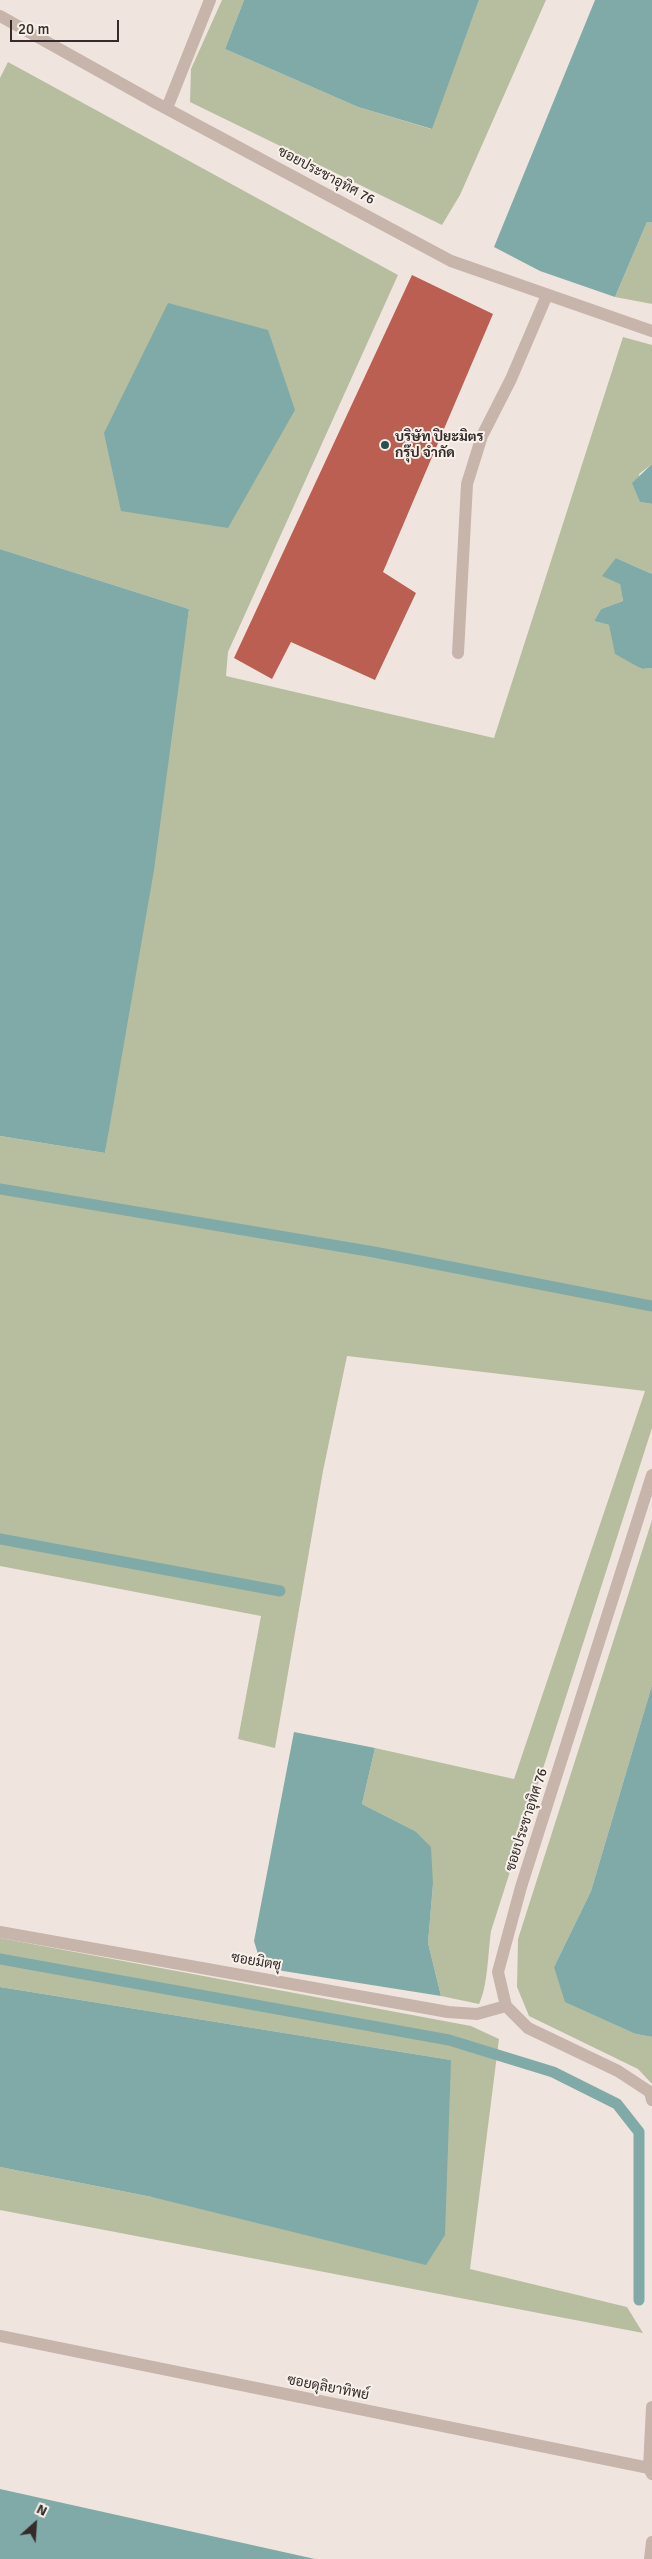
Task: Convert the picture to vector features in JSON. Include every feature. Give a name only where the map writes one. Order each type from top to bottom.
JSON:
[{"type":"street","points":[[167,108],[210,0]]},
{"type":"street","name":"ซอยประชาอุทิศ 76","points":[[0,16],[451,261],[652,331]]},
{"type":"street","points":[[458,653],[467,484],[482,436],[512,379],[547,295]]},
{"type":"street","name":"ซอยประชาอุทิศ 76","points":[[506,2006],[498,1972],[504,1948],[652,1476]]},
{"type":"street","name":"ซอยมิตซุ","points":[[0,1932],[448,2012],[477,2014],[506,2006]]},
{"type":"street","points":[[506,2006],[528,2028],[618,2071],[650,2092],[652,2100]]},
{"type":"street","name":"ซอยดุลิยาทิพย์","points":[[0,2336],[651,2471]]},
{"type":"street","points":[[651,2471],[652,2407]]},
{"type":"street","points":[[650,2559],[652,2542]]},
{"type":"green space","points":[[222,0],[244,0],[225,49],[358,107],[431,129],[479,0],[546,0],[460,195],[442,225],[190,102],[191,69]]},
{"type":"green space","points":[[8,62],[398,275],[228,652],[226,676],[494,738],[623,337],[652,345],[652,464],[639,474],[640,502],[652,504],[652,574],[616,558],[623,601],[601,609],[594,621],[609,625],[641,669],[652,668],[652,1428],[491,1931],[486,1979],[479,2004],[441,1996],[428,1943],[433,1884],[415,1831],[362,1804],[375,1748],[514,1779],[645,1391],[347,1356],[323,1471],[275,1748],[238,1739],[261,1616],[0,1566],[0,1136],[105,1153],[189,609],[0,549],[0,78]]},
{"type":"green space","points":[[647,222],[652,222],[652,304],[615,297]]},
{"type":"green space","points":[[652,1520],[652,1685],[591,1891],[554,1967],[636,2034],[652,2037],[652,2084],[638,2069],[529,2016],[517,1987],[518,1939]]},
{"type":"green space","points":[[0,1938],[471,2026],[499,2039],[470,2269],[627,2307],[643,2333],[0,2210],[0,2167],[152,2197],[451,2060],[0,1987]]},
{"type":"water","points":[[244,0],[479,0],[432,129],[358,107],[225,49]]},
{"type":"water","points":[[595,0],[652,0],[652,222],[647,222],[615,297],[540,271],[494,247]]},
{"type":"water","points":[[168,303],[268,330],[295,410],[228,528],[121,511],[104,433]]},
{"type":"water","points":[[652,464],[652,504],[640,502],[632,483]]},
{"type":"water","points":[[0,549],[189,609],[154,870],[105,1153],[0,1136]]},
{"type":"water","points":[[616,558],[652,574],[652,668],[642,669],[615,654],[609,625],[594,621],[601,609],[623,601],[620,584],[602,576]]},
{"type":"water","points":[[652,1685],[652,2037],[636,2034],[565,2002],[554,1967],[591,1891]]},
{"type":"water","points":[[294,1732],[375,1748],[362,1804],[415,1831],[431,1847],[433,1884],[428,1943],[441,1996],[283,1971],[261,1964],[254,1941]]},
{"type":"water","points":[[0,1987],[451,2060],[445,2235],[426,2265],[152,2197],[0,2167]]},
{"type":"water","points":[[0,2489],[315,2559],[0,2559]]},
{"type":"building","name":"บริษัท ปิยะมิตร กรุ๊ป จำกัด","points":[[412,275],[493,314],[383,572],[416,593],[375,680],[291,642],[272,679],[234,658]]},
{"type":"waterway","points":[[0,1189],[374,1252],[652,1306]]},
{"type":"waterway","points":[[0,1539],[280,1591]]},
{"type":"waterway","points":[[0,1959],[449,2040],[553,2072],[617,2104],[639,2132],[639,2300]]},
{"type":"place","name":"บริษัท ปิยะมิตร กรุ๊ป จำกัด","points":[[385,445]]}]
